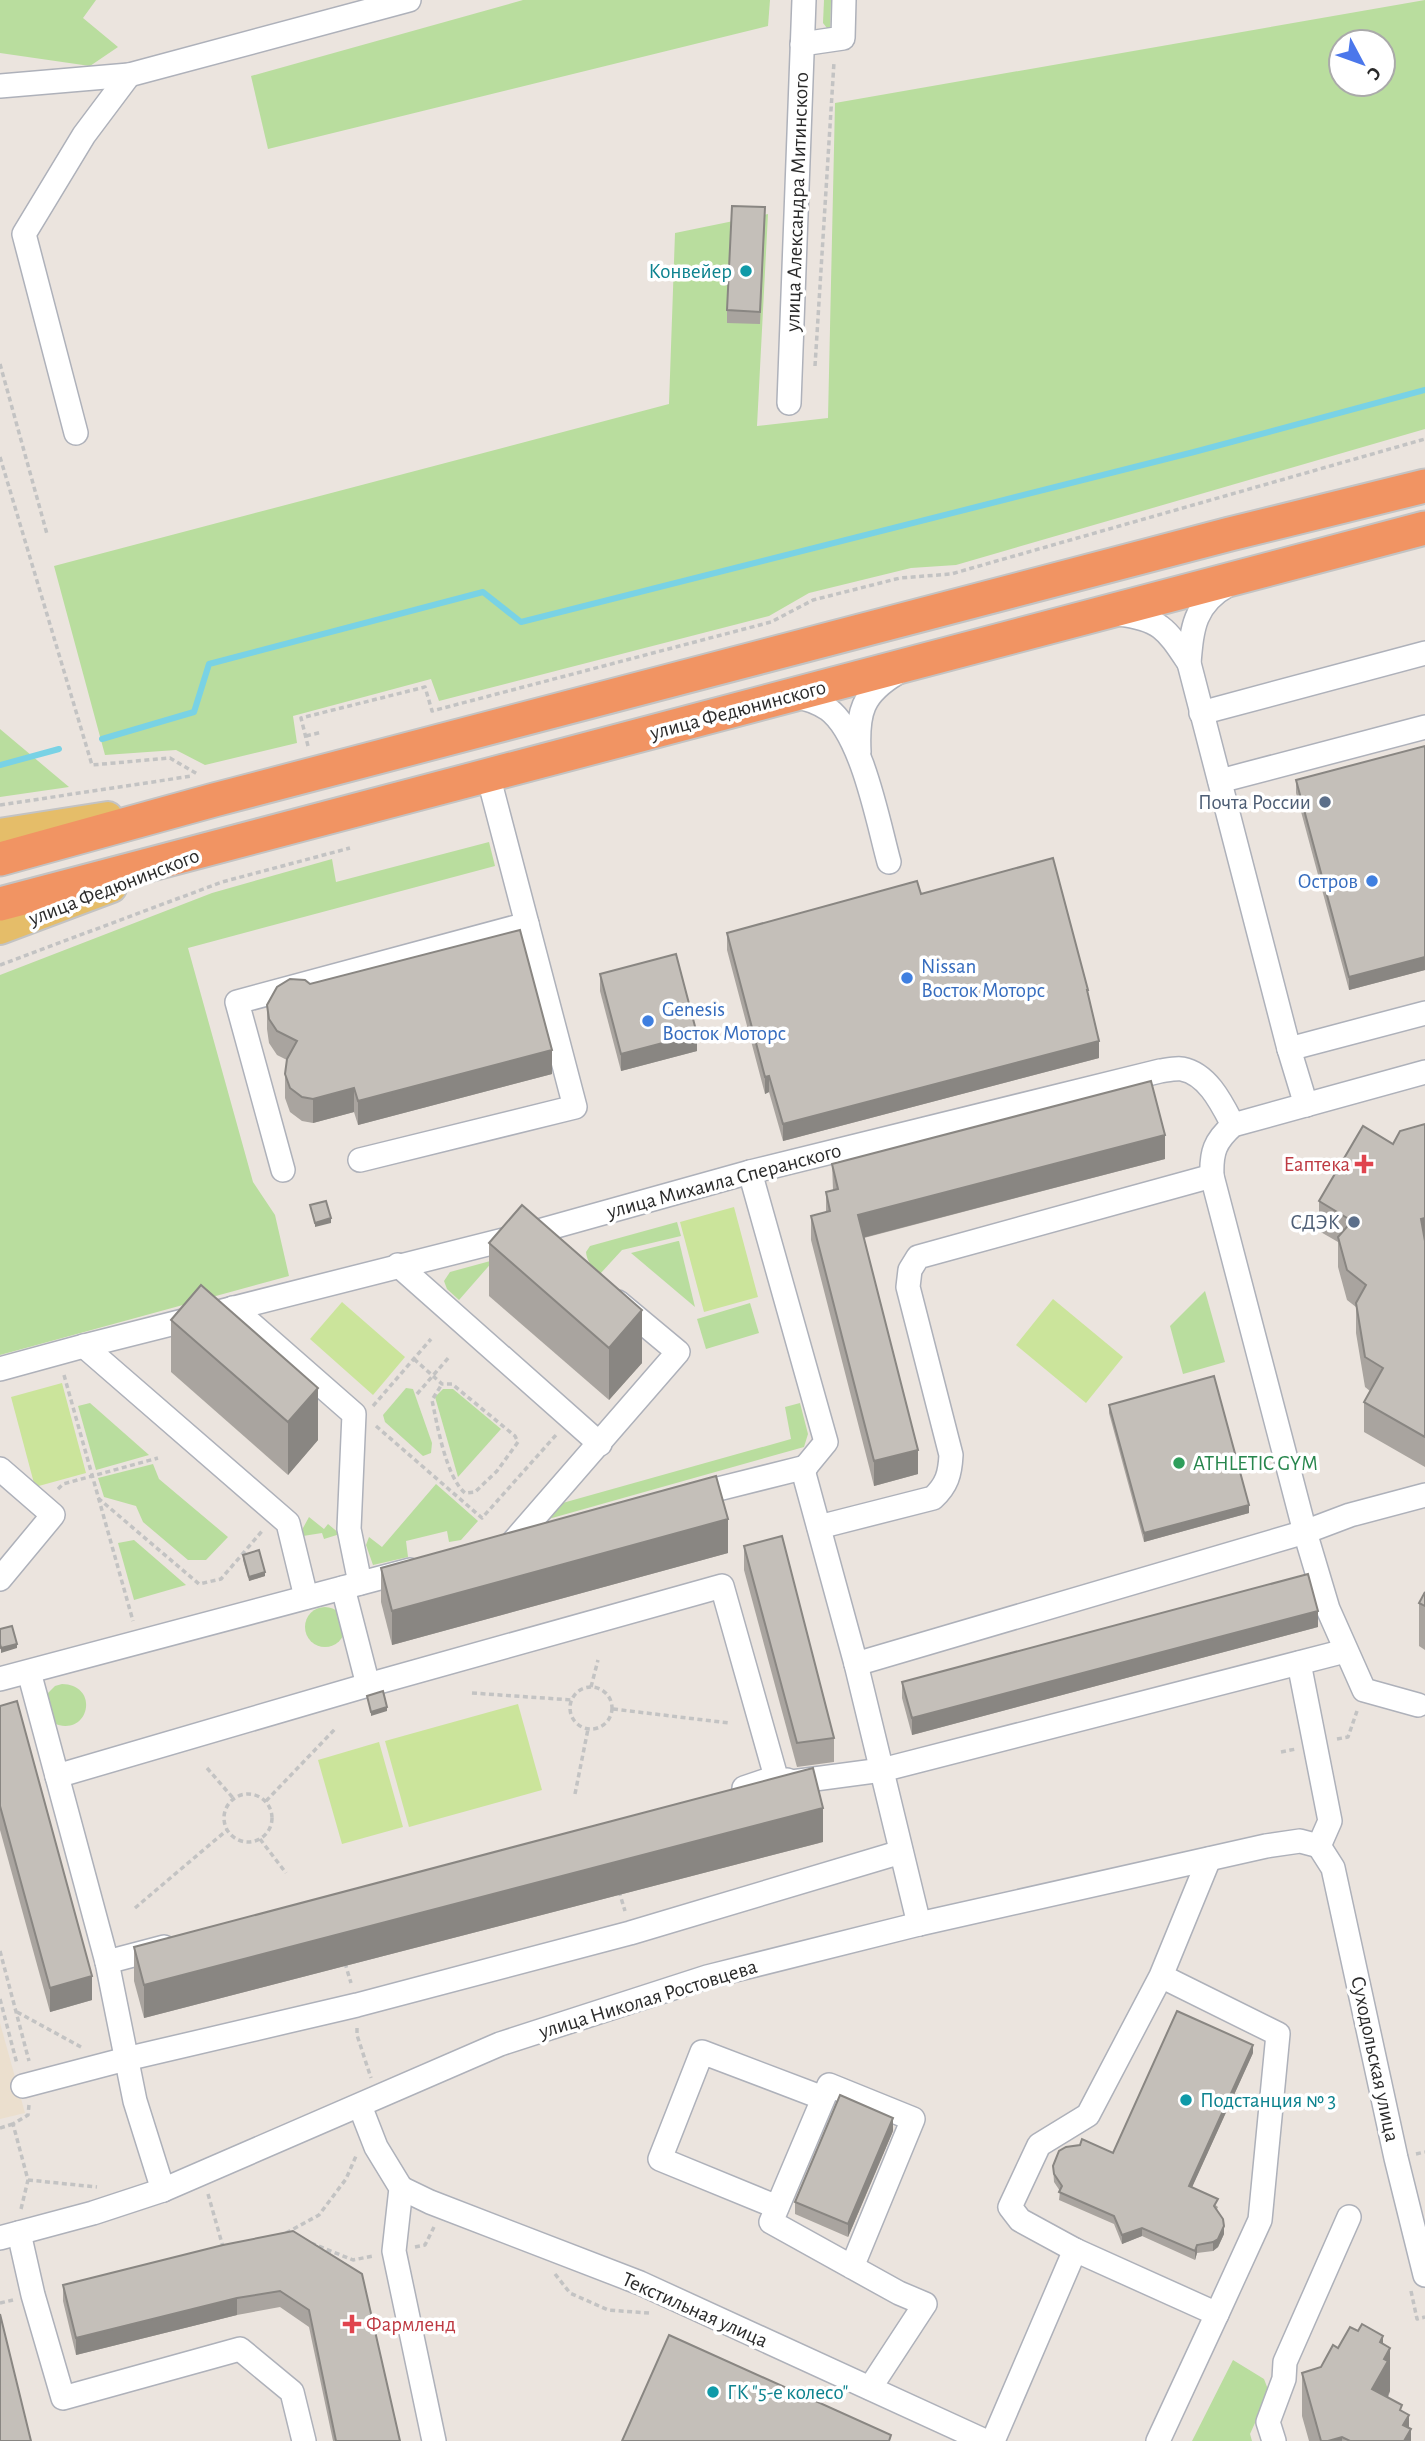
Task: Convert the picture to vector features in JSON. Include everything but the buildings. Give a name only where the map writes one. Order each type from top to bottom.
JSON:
[{"type":"highway","points":[[0,859],[214,800],[1230,534],[1425,486]]},
{"type":"highway","name":"улица Федюнинского","points":[[0,904],[1425,528]]},
{"type":"main road","points":[[1230,534],[1425,469]]},
{"type":"main road","name":"улица Федюнинского","points":[[1244,577],[1425,544]]},
{"type":"main road","points":[[0,833],[214,800]]},
{"type":"main road","name":"улица Федюнинского","points":[[0,930],[229,844]]},
{"type":"street","points":[[0,86],[129,75],[353,7],[410,0]]},
{"type":"street","name":"улица Александра Митинского","points":[[789,404],[804,0]]},
{"type":"street","points":[[802,44],[843,38],[844,0]]},
{"type":"street","points":[[76,433],[24,234],[84,135],[129,75]]},
{"type":"street","points":[[1244,577],[1214,594],[1196,615],[1189,663],[1289,1049],[1306,1105]]},
{"type":"street","points":[[1110,612],[1143,617],[1160,625],[1189,663]]},
{"type":"street","points":[[1201,713],[1425,653]]},
{"type":"street","points":[[859,755],[858,733],[864,702],[874,689],[913,664]]},
{"type":"street","points":[[789,696],[815,702],[829,710],[849,735],[859,755],[889,862]]},
{"type":"street","points":[[1220,781],[1425,727]]},
{"type":"street","points":[[360,1160],[575,1107],[488,775]]},
{"type":"street","points":[[283,1170],[237,1002],[527,923]]},
{"type":"street","points":[[1289,1049],[1425,1013]]},
{"type":"street","name":"улица Михаила Сперанского","points":[[0,1369],[535,1231],[750,1172],[1160,1071],[1182,1069],[1203,1080],[1218,1098],[1233,1125]]},
{"type":"street","points":[[1418,1705],[1364,1690],[1328,1609],[1305,1532],[1212,1176],[1211,1158],[1223,1133],[1233,1125],[1425,1072]]},
{"type":"street","points":[[750,1172],[826,1442],[803,1470],[856,1664],[919,1924]]},
{"type":"street","points":[[819,1527],[933,1497],[943,1488],[950,1473],[951,1455],[908,1287],[910,1270],[918,1257],[1212,1176]]},
{"type":"street","points":[[535,1231],[555,1249]]},
{"type":"street","points":[[398,1265],[600,1444]]},
{"type":"street","points":[[513,1542],[678,1352],[606,1292]]},
{"type":"street","points":[[233,1308],[354,1414],[349,1529],[351,1585],[368,1685]]},
{"type":"street","points":[[84,1346],[288,1523],[306,1597]]},
{"type":"street","points":[[673,1501],[806,1466]]},
{"type":"street","points":[[0,1469],[53,1515],[0,1579]]},
{"type":"street","points":[[856,1664],[1425,1494]]},
{"type":"street","points":[[488,1549],[553,1532]]},
{"type":"street","points":[[0,1679],[437,1563]]},
{"type":"street","points":[[57,1776],[368,1685],[723,1586],[776,1777]]},
{"type":"street","points":[[723,1794],[776,1777],[792,1782],[882,1770],[1345,1651]]},
{"type":"street","points":[[1299,1663],[1330,1821],[1320,1846]]},
{"type":"street","points":[[29,1672],[107,1962],[135,2101],[163,2190]]},
{"type":"street","name":"улица Николая Ростовцева","points":[[13,2228],[163,2190],[500,2045],[707,1977],[919,1924],[1266,1846],[1300,1841],[1320,1846]]},
{"type":"street","name":"Суходольская улица","points":[[1320,1846],[1333,1868],[1418,2215],[1425,2275]]},
{"type":"street","points":[[22,2080],[126,2059],[357,2005],[630,1933],[901,1852]]},
{"type":"street","points":[[1209,1860],[1161,1976],[1088,2116],[1039,2145],[1010,2207],[1020,2220],[1075,2249],[1217,2314]]},
{"type":"street","points":[[107,1962],[185,1941]]},
{"type":"street","points":[[1158,2441],[1260,2220],[1278,2034],[1161,1976]]},
{"type":"street","points":[[777,2207],[660,2159],[702,2052],[823,2098]]},
{"type":"street","points":[[852,2267],[913,2119],[829,2085],[771,2222],[852,2267],[899,2293],[925,2304],[870,2388]]},
{"type":"street","points":[[360,2106],[376,2147],[401,2188],[394,2251],[434,2441]]},
{"type":"street","name":"Текстильная улица","points":[[401,2188],[430,2202],[640,2283],[985,2441]]},
{"type":"street","points":[[1273,2441],[1268,2422],[1284,2379],[1286,2362],[1349,2217]]},
{"type":"street","points":[[13,2228],[63,2398],[240,2349],[292,2392],[303,2441]]},
{"type":"street","points":[[993,2441],[1075,2249]]},
{"type":"path","points":[[815,366],[835,40]]},
{"type":"path","points":[[0,364],[47,534]]},
{"type":"path","points":[[296,749],[308,746],[301,718],[425,687],[432,711],[771,622],[813,600],[900,578],[951,574],[1425,439]]},
{"type":"path","points":[[0,457],[92,765],[170,758],[199,775],[0,805]]},
{"type":"path","points":[[306,736],[322,732]]},
{"type":"path","points":[[0,965],[222,882],[350,848]]},
{"type":"path","points":[[372,1406],[431,1339]]},
{"type":"path","points":[[417,1394],[450,1356]]},
{"type":"path","points":[[414,1359],[442,1384],[452,1384],[482,1406],[515,1436],[518,1442],[497,1471],[475,1492],[465,1493],[457,1486],[449,1462],[432,1400],[442,1384]]},
{"type":"path","points":[[63,1371],[135,1629]]},
{"type":"path","points":[[374,1424],[482,1518],[571,1418]]},
{"type":"path","points":[[55,1492],[63,1484],[158,1458]]},
{"type":"path","points":[[98,1498],[199,1584],[221,1579],[277,1514]]},
{"type":"path","points":[[591,1687],[598,1660]]},
{"type":"path","points":[[591,1687],[604,1691],[609,1696],[613,1709],[607,1722],[595,1729],[588,1729],[573,1718],[570,1706],[572,1700],[579,1690],[591,1687]]},
{"type":"path","points":[[472,1693],[572,1700]]},
{"type":"path","points":[[613,1709],[729,1723]]},
{"type":"path","points":[[266,1801],[336,1728]]},
{"type":"path","points":[[575,1794],[588,1729]]},
{"type":"path","points":[[207,1768],[234,1799]]},
{"type":"path","points":[[254,1794],[266,1801],[272,1822],[260,1839],[245,1842],[232,1836],[227,1830],[224,1817],[228,1804],[234,1799],[240,1795],[254,1794]]},
{"type":"path","points":[[135,1908],[227,1830]]},
{"type":"path","points":[[260,1839],[286,1872]]},
{"type":"path","points":[[617,1882],[630,1933]]},
{"type":"path","points":[[0,1951],[32,2072],[22,2080]]},
{"type":"path","points":[[343,1955],[357,2005],[357,2035],[372,2080]]},
{"type":"path","points":[[0,1999],[29,2105],[28,2115],[0,2128]]},
{"type":"path","points":[[16,2011],[82,2047]]},
{"type":"path","points":[[13,2124],[28,2179],[13,2228]]},
{"type":"path","points":[[297,2237],[286,2233],[319,2215],[346,2179],[359,2150],[376,2147]]},
{"type":"path","points":[[203,2174],[223,2248]]},
{"type":"path","points":[[28,2179],[110,2189]]},
{"type":"path","points":[[309,2242],[353,2260],[425,2245],[436,2223]]},
{"type":"path","points":[[551,2270],[570,2293],[608,2310],[654,2313]]},
{"type":"path","points":[[0,2303],[33,2295]]},
{"type":"path","points":[[1417,2319],[1425,2317]]},
{"type":"shaded area","points":[[0,2023],[25,2113],[0,2119]]},
{"type":"green space","points":[[0,0],[96,0],[83,18],[118,47],[90,66],[0,53]]},
{"type":"green space","points":[[523,0],[770,0],[768,26],[268,149],[251,76]]},
{"type":"green space","points":[[824,0],[831,0],[830,32],[823,23]]},
{"type":"green space","points":[[1425,0],[1425,429],[956,565],[911,568],[809,593],[769,616],[439,701],[431,679],[293,716],[297,743],[205,765],[176,750],[105,755],[54,566],[669,404],[675,233],[768,214],[757,426],[828,418],[835,103]]},
{"type":"green space","points":[[0,729],[69,787],[0,797]]},
{"type":"green space","points":[[489,842],[495,866],[188,948],[253,1182],[275,1215],[289,1276],[0,1355],[0,975],[212,893],[332,859],[336,882]]},
{"type":"green space","points":[[734,1207],[758,1297],[704,1312],[680,1222]]},
{"type":"green space","points":[[677,1222],[681,1236],[622,1250],[600,1274],[587,1259],[586,1252],[590,1246]]},
{"type":"green space","points":[[679,1241],[695,1307],[631,1253]]},
{"type":"green space","points":[[494,1260],[459,1300],[447,1289],[444,1281],[450,1272]]},
{"type":"green space","points":[[1205,1291],[1225,1362],[1183,1374],[1170,1326]]},
{"type":"green space","points":[[1053,1299],[1123,1357],[1086,1403],[1016,1345]]},
{"type":"green space","points":[[342,1302],[405,1357],[373,1395],[310,1339]]},
{"type":"green space","points":[[750,1303],[759,1333],[706,1349],[697,1319]]},
{"type":"green space","points":[[62,1383],[86,1473],[35,1487],[11,1397]]},
{"type":"green space","points":[[406,1388],[413,1389],[432,1443],[431,1453],[423,1456],[385,1422],[383,1415]]},
{"type":"green space","points":[[443,1389],[453,1389],[501,1429],[458,1477],[435,1397]]},
{"type":"green space","points":[[90,1403],[149,1455],[96,1470],[78,1406]]},
{"type":"green space","points":[[800,1403],[808,1434],[804,1447],[545,1520],[559,1504],[791,1439],[785,1407]]},
{"type":"green space","points":[[153,1464],[159,1479],[228,1537],[206,1560],[188,1560],[143,1522],[136,1506],[104,1497],[98,1478]]},
{"type":"green space","points":[[436,1484],[478,1521],[461,1540],[449,1542],[447,1531],[406,1541],[408,1557],[373,1565],[366,1545],[369,1537],[382,1547]]},
{"type":"green space","points":[[309,1517],[324,1529],[328,1524],[340,1534],[324,1539],[322,1533],[303,1536],[303,1528]]},
{"type":"green space","points":[[134,1540],[186,1585],[134,1600],[118,1543]]},
{"type":"green space","points":[[325,1607],[339,1613],[345,1627],[339,1641],[325,1647],[311,1641],[305,1627],[311,1613]]},
{"type":"green space","points":[[62,1684],[75,1687],[86,1701],[81,1719],[64,1726],[51,1722],[46,1695],[55,1686]]},
{"type":"green space","points":[[518,1704],[542,1790],[409,1827],[385,1741]]},
{"type":"green space","points":[[379,1742],[403,1827],[342,1844],[318,1760]]},
{"type":"green space","points":[[1233,2360],[1264,2379],[1269,2392],[1250,2434],[1252,2441],[1192,2441]]},
{"type":"waterway","points":[[102,739],[194,712],[209,664],[483,592],[521,622],[1194,452],[1425,390]]},
{"type":"waterway","points":[[0,765],[59,749]]},
{"type":"place","name":"Конвейер","points":[[746,271]]},
{"type":"place","name":"Почта России","points":[[1325,802]]},
{"type":"place","name":"Остров","points":[[1372,881]]},
{"type":"place","name":"Nissan Восток Моторс","points":[[907,978]]},
{"type":"place","name":"Genesis Восток Моторс","points":[[648,1021]]},
{"type":"place","name":"Еаптека","points":[[1364,1164]]},
{"type":"place","name":"СДЭК","points":[[1354,1222]]},
{"type":"place","name":"ATHLETIC GYM","points":[[1179,1463]]},
{"type":"place","name":"Подстанция № 3","points":[[1186,2100]]},
{"type":"place","name":"Фармленд","points":[[352,2324]]},
{"type":"place","name":"ГК \"5-е колесо\"","points":[[713,2392]]}]
